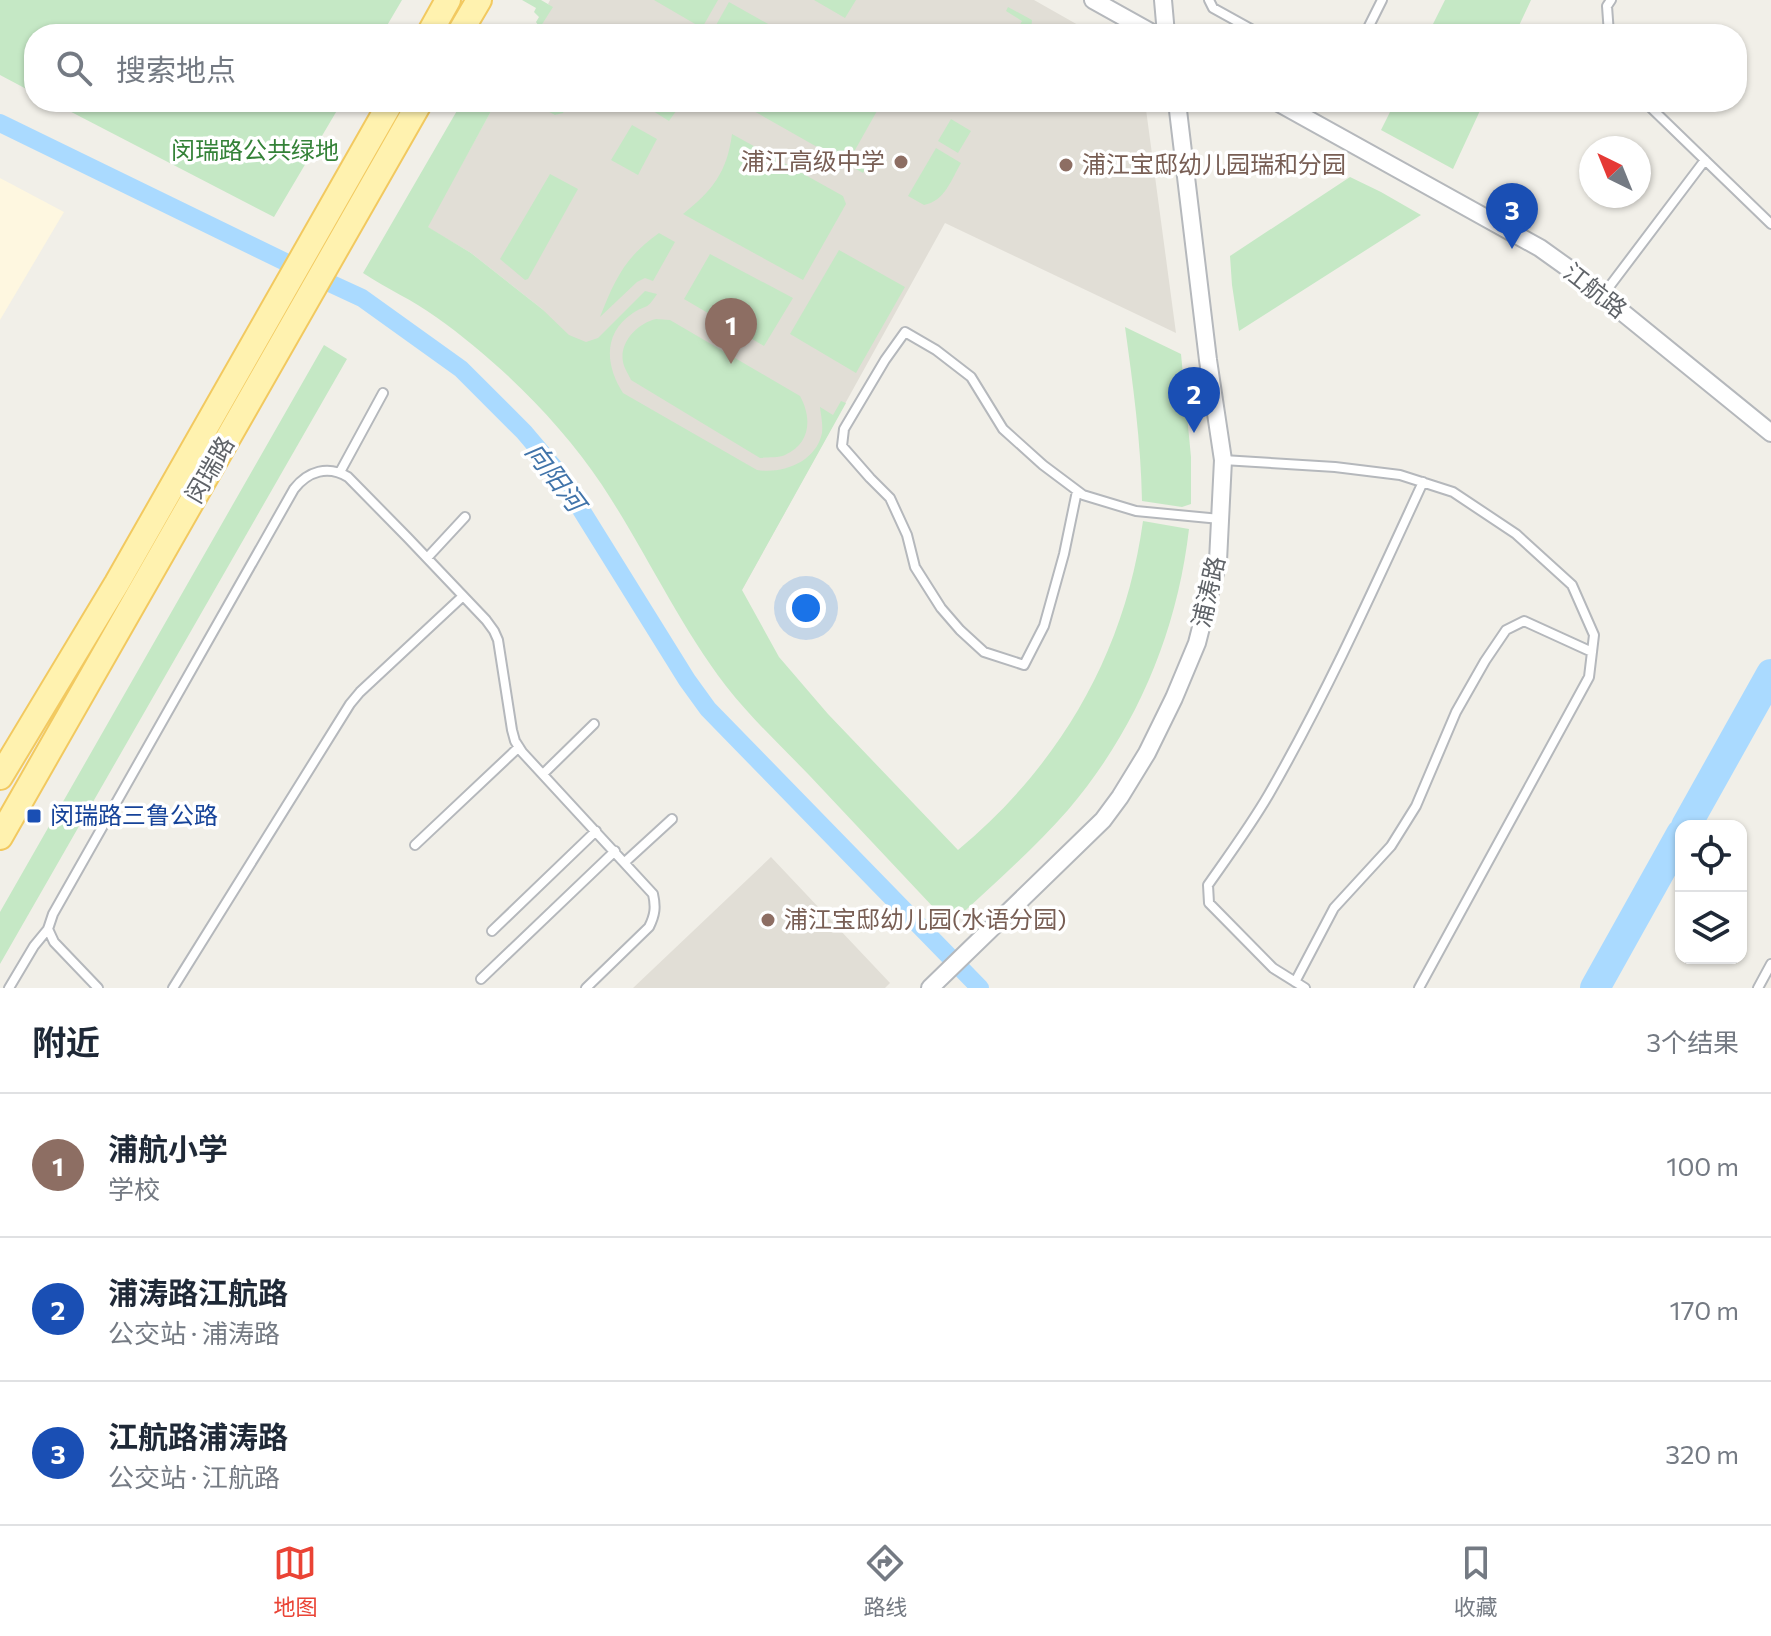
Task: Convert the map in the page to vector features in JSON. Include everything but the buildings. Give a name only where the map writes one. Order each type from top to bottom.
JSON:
[{"type":"main road","points":[[435,24],[448,0]]},
{"type":"main road","points":[[465,24],[479,0]]},
{"type":"main road","name":"闵瑞路","points":[[327,241],[386,112]]},
{"type":"main road","name":"闵瑞路","points":[[0,837],[327,241],[413,112]]},
{"type":"main road","name":"闵瑞路","points":[[0,777],[290,306]]},
{"type":"street","points":[[1093,0],[1136,24]]},
{"type":"street","points":[[1163,0],[1165,24]]},
{"type":"street","name":"浦涛路","points":[[931,987],[1103,820],[1147,753],[1197,643],[1218,561],[1223,460],[1178,112]]},
{"type":"street","name":"江航路","points":[[1295,112],[1540,248],[1771,433]]},
{"type":"lane","points":[[1209,0],[1213,8],[1242,24]]},
{"type":"lane","points":[[1370,24],[1382,0]]},
{"type":"lane","points":[[1608,24],[1607,6],[1611,0]]},
{"type":"lane","points":[[1655,112],[1771,224]]},
{"type":"lane","points":[[1602,296],[1705,160]]},
{"type":"lane","points":[[1077,491],[1044,626],[1024,665],[984,652],[941,608],[915,567],[907,535],[890,498],[842,446],[844,429],[905,332],[936,350],[971,377],[1003,429],[1083,495],[1136,511],[1220,519]]},
{"type":"lane","points":[[340,472],[383,393]]},
{"type":"lane","points":[[1223,460],[1335,467],[1400,475],[1453,492],[1516,534],[1572,585],[1594,635],[1589,677],[1419,988]]},
{"type":"lane","points":[[9,988],[48,929],[53,914],[294,489],[309,474],[331,470],[348,477],[486,620],[498,640],[512,730],[519,747],[653,894],[656,904],[649,927],[586,988]]},
{"type":"lane","points":[[1305,988],[1273,968],[1209,903],[1208,885],[1268,795],[1305,726],[1423,482]]},
{"type":"lane","points":[[427,558],[465,517]]},
{"type":"lane","points":[[173,988],[350,704],[463,596]]},
{"type":"lane","points":[[1295,982],[1334,908],[1391,846],[1416,806],[1456,712],[1506,630],[1524,621],[1592,652]]},
{"type":"lane","points":[[543,774],[594,724]]},
{"type":"lane","points":[[415,845],[519,747]]},
{"type":"lane","points":[[625,862],[672,819]]},
{"type":"lane","points":[[492,931],[596,831]]},
{"type":"lane","points":[[481,979],[615,851]]},
{"type":"lane","points":[[48,929],[54,942],[98,988]]},
{"type":"lane","points":[[1758,988],[1771,964]]},
{"type":"shaded area","points":[[550,0],[1034,0],[1076,24],[542,24],[552,7],[548,4]]},
{"type":"shaded area","points":[[490,112],[1146,112],[1176,333],[945,223],[742,590],[542,309],[471,253],[427,227]]},
{"type":"shaded area","points":[[0,178],[64,212],[0,320]]},
{"type":"shaded area","name":"浦江宝邸幼儿园(水语分园)","points":[[771,857],[890,983],[885,988],[633,988]]},
{"type":"green space","points":[[0,0],[402,0],[388,24],[24,24],[24,88],[0,75]]},
{"type":"green space","points":[[522,0],[541,0],[553,7],[542,24],[536,22],[539,17],[534,12],[536,8]]},
{"type":"green space","points":[[654,0],[718,0],[704,24],[695,24]]},
{"type":"green space","points":[[814,0],[856,0],[845,18]]},
{"type":"green space","points":[[1445,0],[1531,0],[1520,24],[1433,24]]},
{"type":"green space","points":[[729,2],[768,24],[717,24]]},
{"type":"green space","points":[[1008,7],[1032,20],[1032,24],[1020,24],[1022,21],[1006,11]]},
{"type":"green space","name":"闵瑞路公共绿地","points":[[71,112],[336,112],[274,217]]},
{"type":"green space","points":[[456,112],[491,112],[428,227],[471,253],[542,309],[569,335],[586,342],[598,338],[645,291],[657,294],[648,305],[623,321],[612,340],[610,361],[623,393],[757,470],[767,471],[787,468],[806,459],[819,443],[822,433],[820,407],[833,415],[841,401],[846,403],[742,590],[779,657],[828,714],[958,850],[1027,781],[1057,743],[1082,703],[1121,616],[1143,521],[1189,529],[1175,606],[1163,643],[1150,678],[1114,747],[1068,810],[950,925],[726,686],[692,637],[602,485],[567,438],[505,373],[459,334],[363,273]]},
{"type":"green space","points":[[655,112],[675,112],[669,121]]},
{"type":"green space","points":[[756,112],[876,112],[850,159],[866,168],[863,173]]},
{"type":"green space","points":[[1390,112],[1479,112],[1453,169],[1381,130]]},
{"type":"green space","points":[[951,119],[971,131],[958,153],[938,141]]},
{"type":"green space","points":[[632,125],[657,139],[638,175],[611,160]]},
{"type":"green space","points":[[732,134],[843,196],[846,204],[803,280],[683,214],[703,197],[717,179]]},
{"type":"green space","points":[[936,148],[961,163],[942,194],[924,205],[908,196]]},
{"type":"green space","points":[[550,174],[578,189],[525,280],[500,259]]},
{"type":"green space","points":[[1350,177],[1421,215],[1239,331],[1230,256]]},
{"type":"green space","points":[[659,233],[675,242],[653,281],[645,278],[637,282],[600,317],[629,260]]},
{"type":"green space","points":[[839,250],[905,287],[856,373],[790,334]]},
{"type":"green space","points":[[710,254],[793,298],[764,346],[684,299]]},
{"type":"green space","points":[[656,319],[670,320],[800,396],[807,429],[800,444],[785,455],[760,458],[631,380],[623,362],[624,347],[631,334]]},
{"type":"green space","points":[[1125,327],[1181,354],[1191,457],[1191,504],[1182,507],[1142,501],[1134,392]]},
{"type":"green space","points":[[324,345],[347,359],[0,964],[0,912]]},
{"type":"waterway","name":"向阳河","points":[[0,123],[362,298],[461,369],[524,432],[557,471],[708,709],[980,988]]},
{"type":"waterway","points":[[1689,820],[1771,674]]},
{"type":"waterway","points":[[1595,988],[1675,845]]},
{"type":"place","name":"浦江高级中学","points":[[901,162]]},
{"type":"place","name":"浦江宝邸幼儿园瑞和分园","points":[[1066,165]]},
{"type":"place","name":"江航路浦涛路","points":[[1512,249]]},
{"type":"place","name":"浦航小学","points":[[731,364]]},
{"type":"place","name":"浦涛路江航路","points":[[1194,433]]},
{"type":"place","name":"闵瑞路三鲁公路","points":[[34,816]]},
{"type":"place","name":"浦江宝邸幼儿园(水语分园)","points":[[768,920]]}]
